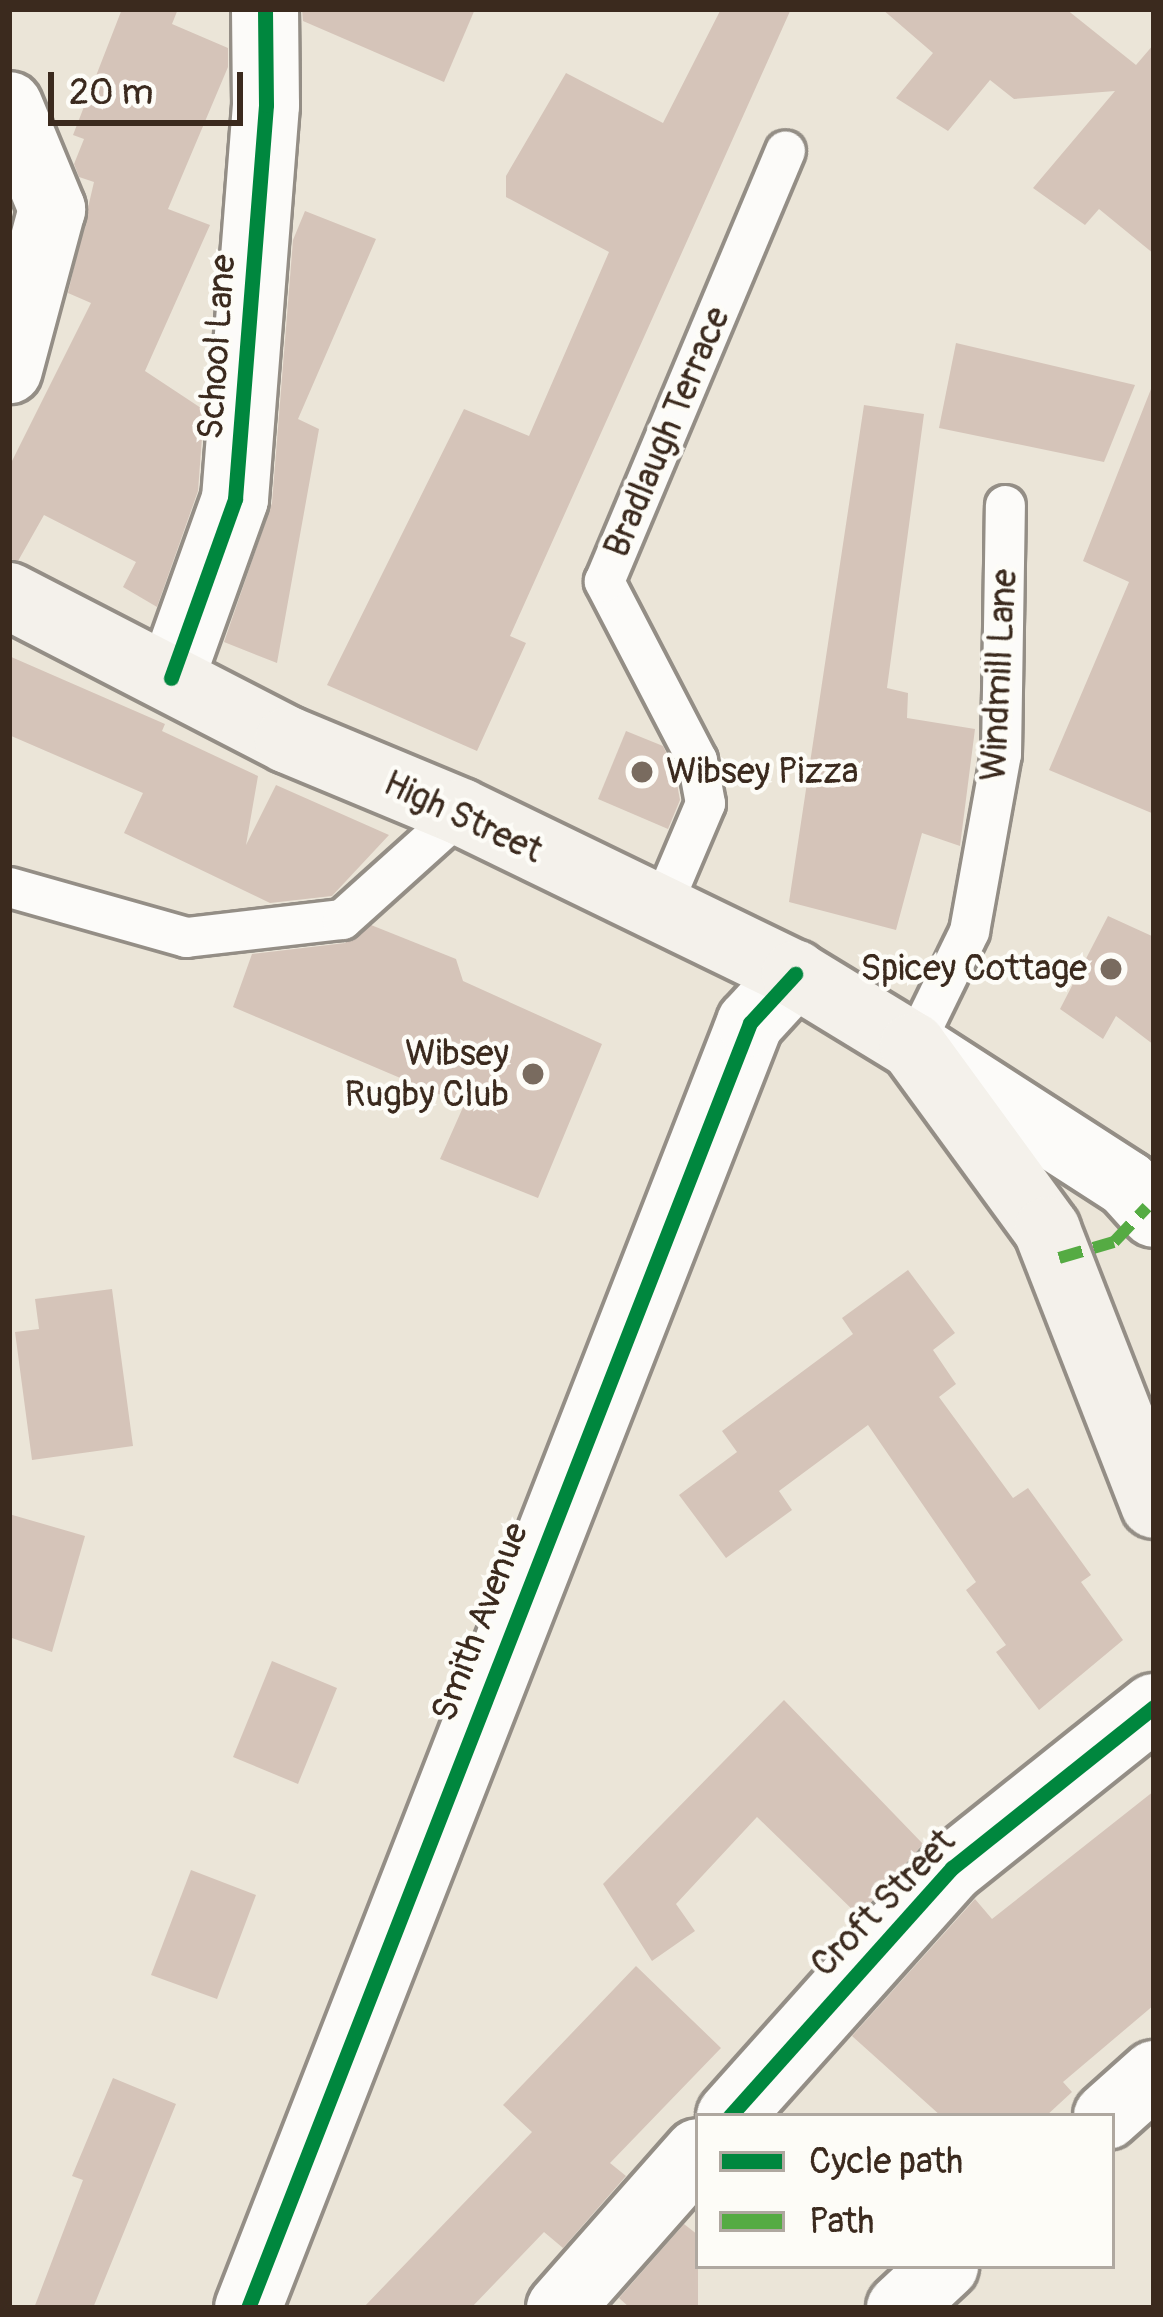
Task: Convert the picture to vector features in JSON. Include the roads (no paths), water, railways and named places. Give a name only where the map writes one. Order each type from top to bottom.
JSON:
[{"type":"main road","name":"High Street","points":[[9,596],[288,740],[461,812],[795,974],[913,1046],[1047,1230],[1154,1504]]},
{"type":"street","name":"School Lane","points":[[170,678],[235,499],[266,106],[265,9]]},
{"type":"street","points":[[9,105],[52,209],[9,370]]},
{"type":"street","name":"Smith Avenue","points":[[248,2308],[750,1022],[795,974]]},
{"type":"street","name":"High Street","points":[[913,1046],[1127,1184],[1154,1214]]},
{"type":"street","name":"Croft Street","points":[[733,2113],[952,1868],[1154,1707]]},
{"type":"street","points":[[1110,2113],[1154,2074]]},
{"type":"street","points":[[560,2308],[695,2155]]},
{"type":"street","points":[[900,2308],[942,2269]]},
{"type":"lane","name":"Bradlaugh Terrace","points":[[660,909],[705,803],[697,760],[604,581],[785,151]]},
{"type":"lane","name":"Windmill Lane","points":[[913,1046],[968,931],[1001,754],[1005,505]]},
{"type":"lane","points":[[9,887],[186,937],[342,919],[461,812]]},
{"type":"place","name":"Wibsey Pizza","points":[[642,772]]},
{"type":"place","name":"Spicey Cottage","points":[[1111,969]]},
{"type":"place","name":"Wibsey Rugby Club","points":[[533,1074]]}]
